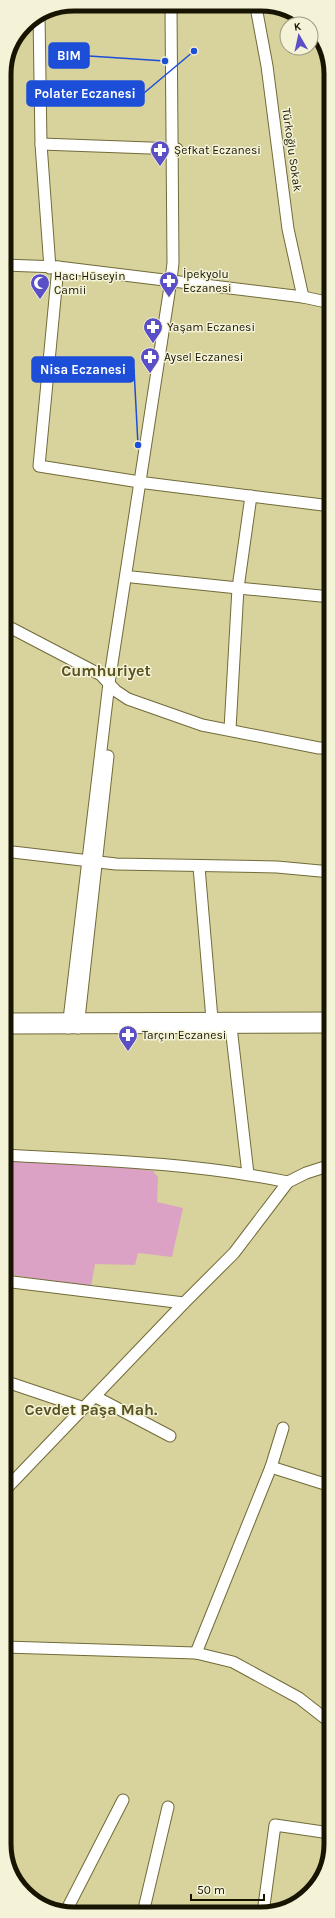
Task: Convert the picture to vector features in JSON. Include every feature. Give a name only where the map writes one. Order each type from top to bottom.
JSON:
[{"type":"street","points":[[171,11],[174,149]]},
{"type":"street","points":[[74,1023],[112,687],[175,281],[172,263],[176,11]]},
{"type":"street","name":"Türkoğlu Sokak","points":[[257,11],[267,66],[288,229],[303,297]]},
{"type":"street","points":[[39,21],[42,144],[54,267],[39,466],[143,482],[324,505]]},
{"type":"street","points":[[42,144],[174,149]]},
{"type":"street","points":[[11,266],[54,267],[303,297],[324,302]]},
{"type":"street","points":[[112,687],[132,577],[143,482]]},
{"type":"street","points":[[230,729],[238,588],[251,496]]},
{"type":"street","points":[[132,577],[324,596]]},
{"type":"street","points":[[11,628],[100,675],[112,687],[128,699],[202,725],[230,729],[324,748]]},
{"type":"street","points":[[11,852],[92,862],[199,867],[277,867],[324,871]]},
{"type":"street","points":[[199,867],[212,1019]]},
{"type":"street","points":[[11,1028],[74,1023],[212,1019],[324,1018]]},
{"type":"street","points":[[11,1019],[74,1023],[231,1027],[324,1027]]},
{"type":"street","points":[[231,1027],[248,1174]]},
{"type":"street","points":[[11,1155],[125,1161],[248,1174],[288,1182]]},
{"type":"street","points":[[11,1482],[96,1397],[184,1303],[234,1253],[288,1182],[306,1173],[324,1167]]},
{"type":"street","points":[[11,1282],[184,1303]]},
{"type":"street","points":[[11,1384],[84,1408]]},
{"type":"street","points":[[96,1397],[170,1436]]},
{"type":"street","points":[[196,1653],[271,1467],[283,1428]]},
{"type":"street","points":[[271,1467],[324,1484]]},
{"type":"street","points":[[11,1647],[196,1653],[233,1662],[299,1698],[324,1718]]},
{"type":"street","points":[[68,1907],[123,1800]]},
{"type":"street","points":[[144,1907],[168,1807]]},
{"type":"street","points":[[264,1907],[275,1825],[324,1830]]},
{"type":"shaded area","points":[[11,1159],[110,1165],[153,1171],[158,1177],[157,1202],[183,1208],[172,1257],[138,1253],[135,1265],[95,1264],[91,1286],[11,1275]]},
{"type":"place","name":"Polater Eczanesi","points":[[194,51]]},
{"type":"place","name":"BIM","points":[[165,61]]},
{"type":"place","name":"Şefkat Eczanesi","points":[[160,167]]},
{"type":"place","name":"İpekyolu Eczanesi","points":[[169,298]]},
{"type":"place","name":"Hacı Hüseyin Camii","points":[[40,300]]},
{"type":"place","name":"Yaşam Eczanesi","points":[[153,344]]},
{"type":"place","name":"Aysel Eczanesi","points":[[150,374]]},
{"type":"place","name":"Nisa Eczanesi","points":[[138,445]]},
{"type":"place","name":"Tarçın Eczanesi","points":[[128,1052]]},
{"type":"district","name":"Cumhuriyet","points":[[106,670]]},
{"type":"district","name":"Cevdet Paşa Mah.","points":[[91,1409]]}]
